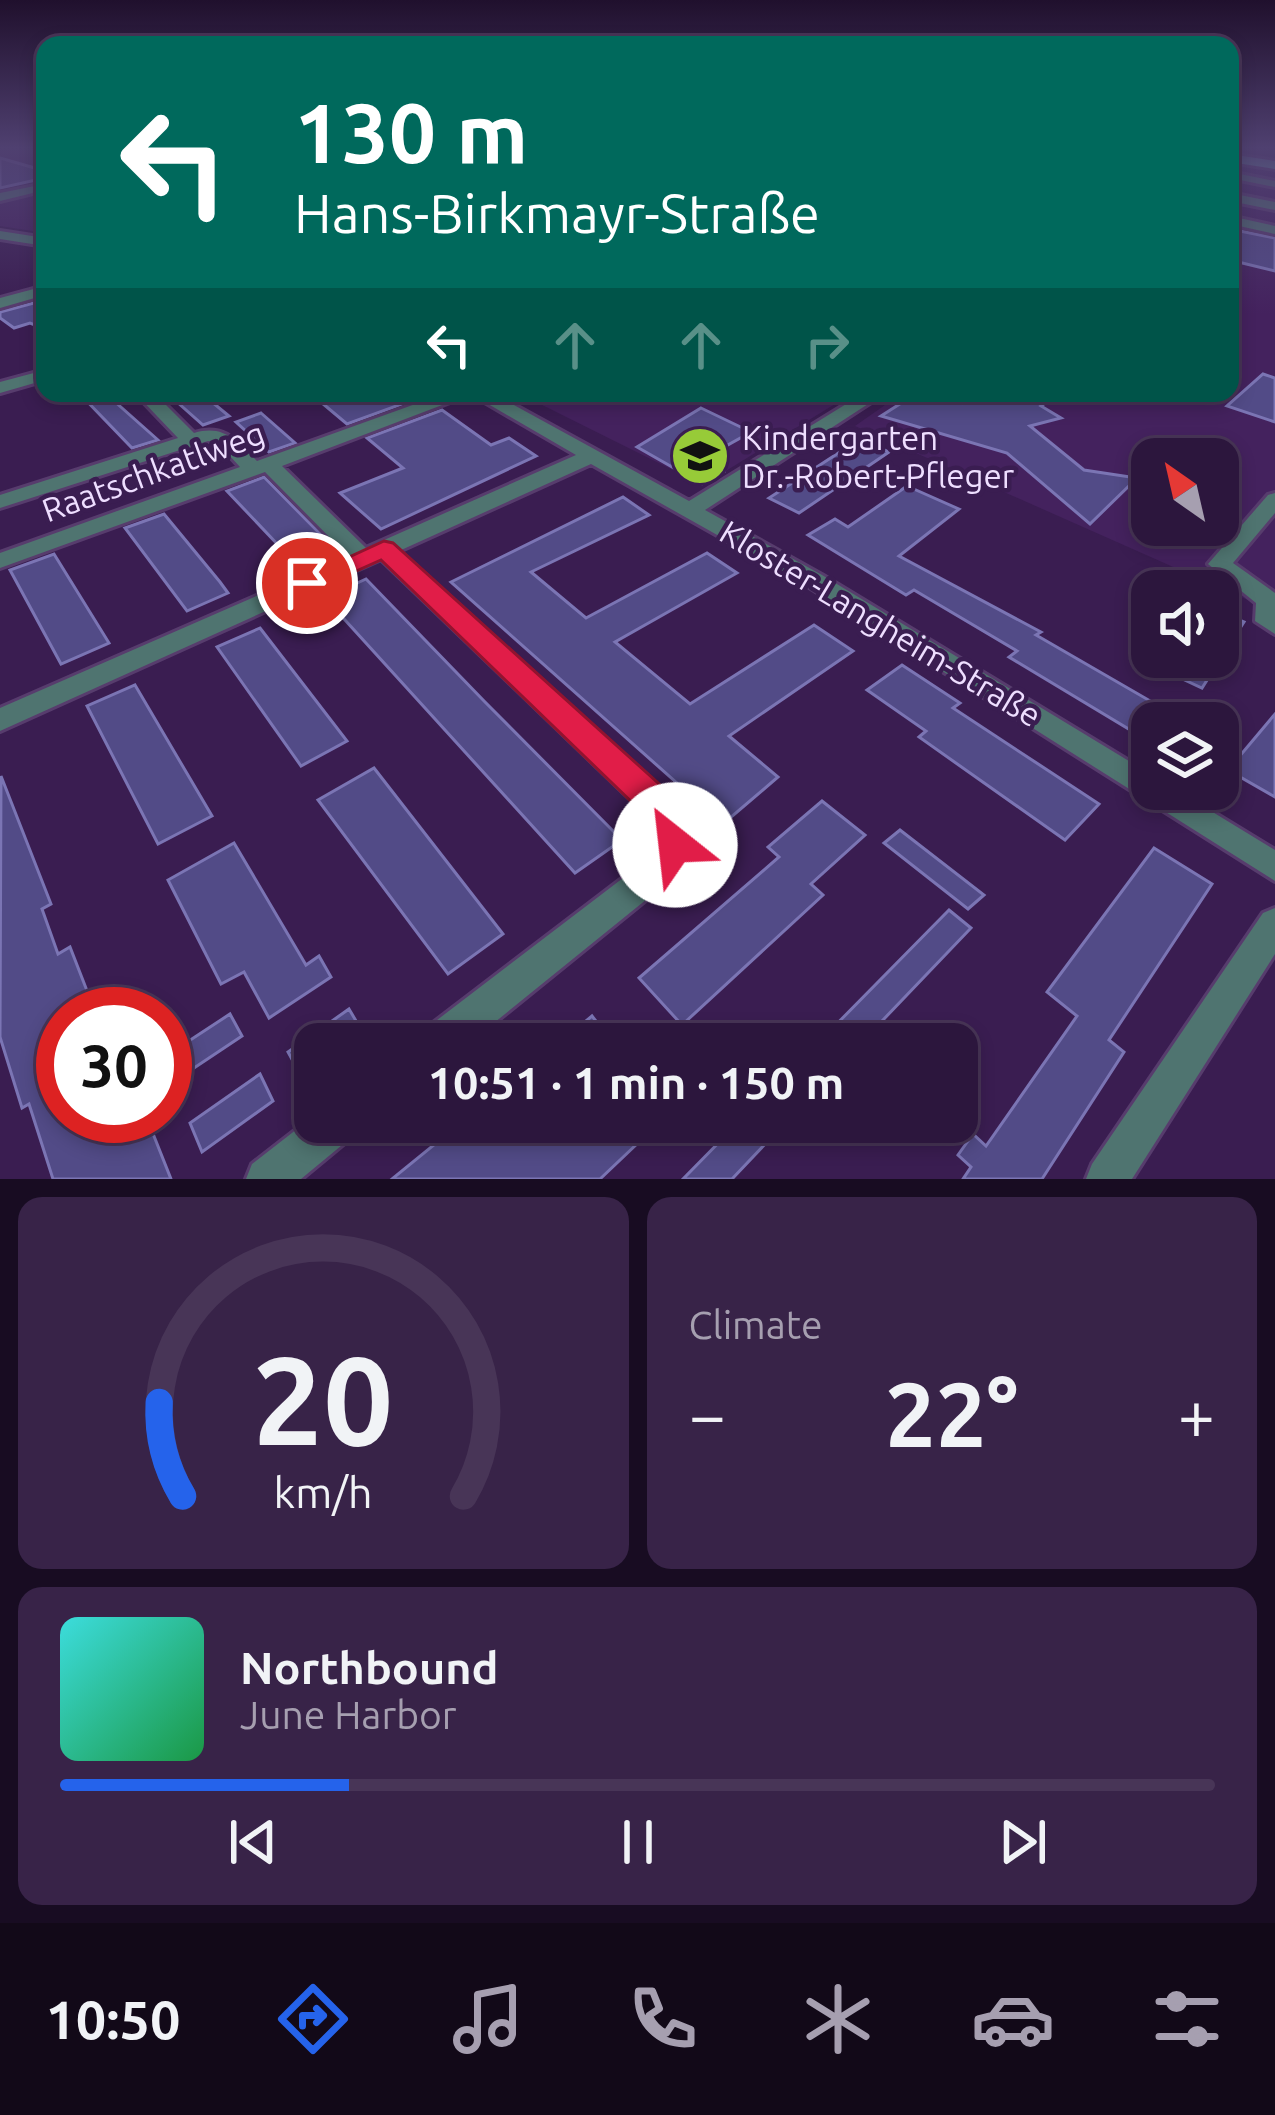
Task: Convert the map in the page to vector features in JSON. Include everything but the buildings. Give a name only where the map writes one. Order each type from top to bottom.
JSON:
[{"type":"street","points":[[1256,226],[1275,216]]},
{"type":"street","points":[[1239,224],[1275,230]]},
{"type":"street","points":[[0,236],[36,241]]},
{"type":"street","points":[[0,303],[36,293]]},
{"type":"street","points":[[0,388],[36,378]]},
{"type":"street","points":[[153,402],[190,440]]},
{"type":"street","name":"Raatschkatlweg","points":[[0,561],[438,402]]},
{"type":"street","name":"Kloster-Langheim-Straße","points":[[496,402],[693,508],[1275,868]]},
{"type":"street","points":[[693,508],[862,402]]},
{"type":"street","points":[[0,502],[217,434],[374,553],[655,802],[674,830],[675,845],[656,872],[465,1023]]},
{"type":"street","points":[[0,720],[594,454]]},
{"type":"street","points":[[1275,499],[1220,565],[1268,599],[1267,621],[1275,626]]},
{"type":"street","points":[[1107,1179],[1275,924]]},
{"type":"street","points":[[267,1179],[313,1143]]},
{"type":"shaded area","points":[[0,204],[36,204],[36,232],[0,226]]},
{"type":"shaded area","points":[[1239,204],[1275,204],[1275,612],[1239,596],[1239,570],[1180,570],[855,426],[889,402],[1239,402]]},
{"type":"shaded area","name":"Kindergarten Dr.-Robert-Pfleger","points":[[536,402],[838,402],[703,485]]},
{"type":"place","name":"Kindergarten Dr.-Robert-Pfleger","points":[[700,456]]},
{"type":"route","points":[[307,583],[384,549],[655,802],[674,830],[675,845]]}]
